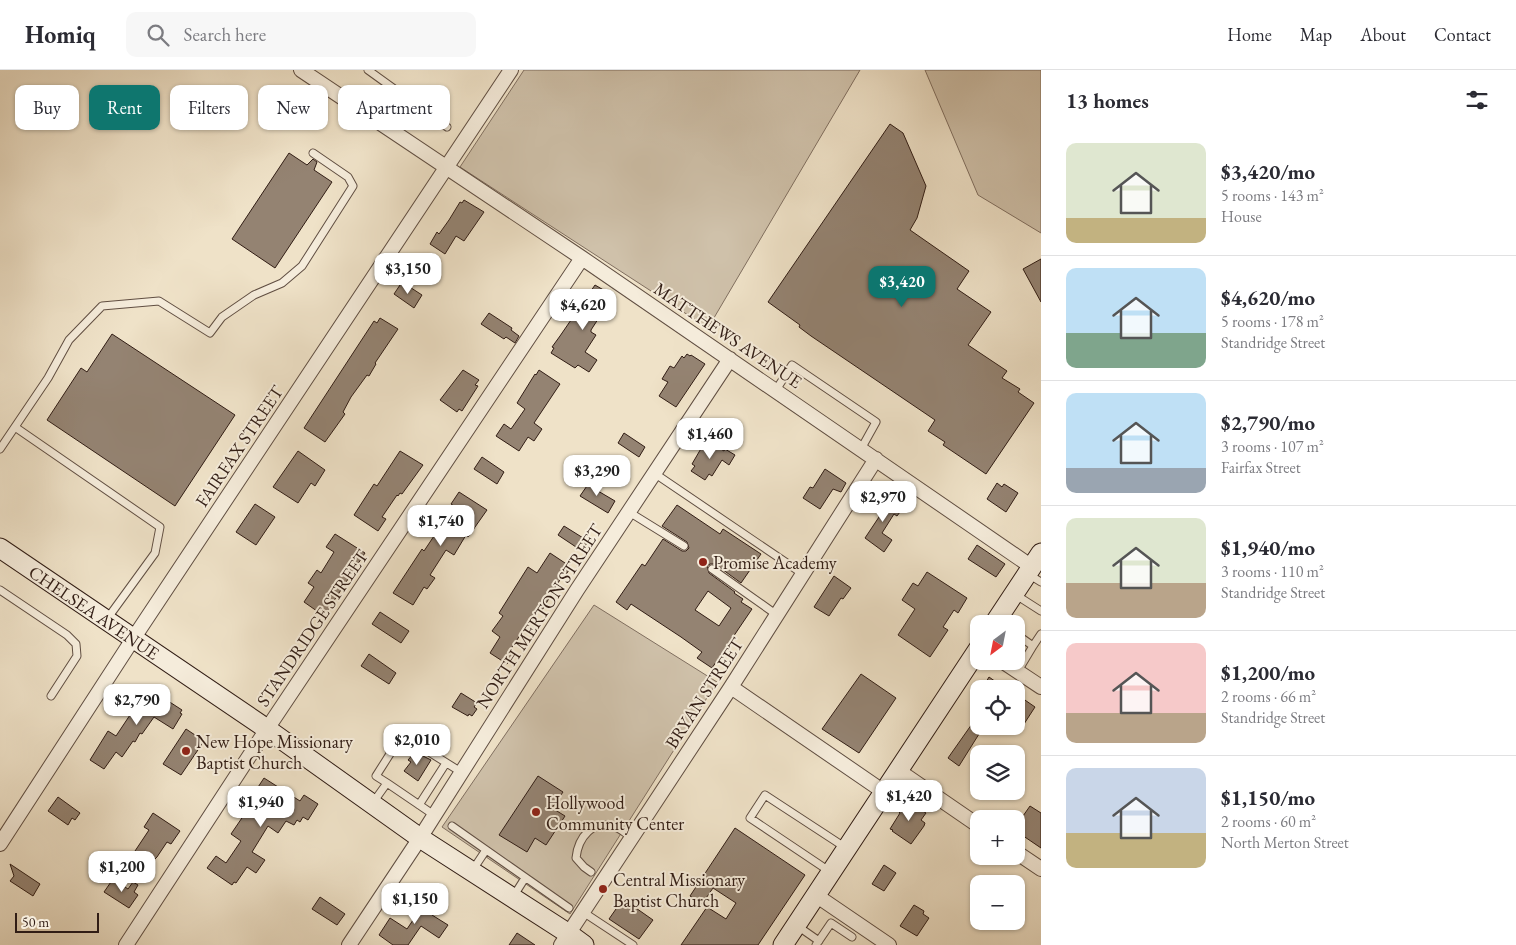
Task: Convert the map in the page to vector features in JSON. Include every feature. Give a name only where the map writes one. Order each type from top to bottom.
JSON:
[{"type":"main road","name":"CHELSEA AVENUE","points":[[0,548],[267,729],[420,838],[512,897],[565,939],[584,945]]},
{"type":"main road","points":[[1002,615],[1014,594],[1035,569]]},
{"type":"main road","points":[[783,945],[970,662]]},
{"type":"street","name":"MATTHEWS AVENUE","points":[[300,70],[582,258],[1035,569]]},
{"type":"street","name":"FAIRFAX STREET","points":[[0,844],[133,639],[511,70]]},
{"type":"street","name":"STANDRIDGE STREET","points":[[126,945],[267,729],[582,258]]},
{"type":"street","name":"NORTH MERTON STREET","points":[[349,945],[420,838],[577,590],[730,359]]},
{"type":"street","name":"BRYAN STREET","points":[[565,939],[731,687],[876,459]]},
{"type":"street","points":[[1018,671],[1041,687]]},
{"type":"street","points":[[731,687],[884,792]]},
{"type":"street","points":[[898,770],[970,820]]},
{"type":"street","points":[[1025,858],[1041,870]]},
{"type":"street","points":[[817,896],[888,945]]},
{"type":"lane","points":[[368,70],[389,85]]},
{"type":"lane","points":[[0,449],[48,378],[69,340],[102,306],[159,301],[210,333],[222,317],[254,295],[282,283],[302,266],[354,186],[348,177],[313,152]]},
{"type":"lane","points":[[776,390],[792,365],[876,422],[861,449]]},
{"type":"lane","points":[[15,427],[160,527],[155,553],[106,621]]},
{"type":"lane","points":[[654,473],[803,574]]},
{"type":"lane","points":[[629,512],[684,546]]},
{"type":"lane","points":[[712,570],[777,614]]},
{"type":"lane","points":[[0,590],[67,635],[76,644],[77,656],[51,696]]},
{"type":"lane","points":[[1014,594],[1041,610]]},
{"type":"lane","points":[[1018,671],[1041,634]]},
{"type":"lane","points":[[1025,640],[1033,646]]},
{"type":"lane","points":[[434,815],[376,776],[402,735],[461,772]]},
{"type":"lane","points":[[418,805],[446,763]]},
{"type":"lane","points":[[372,804],[387,783]]},
{"type":"lane","points":[[832,872],[750,818],[760,802],[766,795],[847,849]]},
{"type":"lane","points":[[591,872],[576,858],[577,848],[584,834],[594,826],[608,825],[616,827],[632,837]]},
{"type":"lane","points":[[452,826],[569,908]]},
{"type":"lane","points":[[472,872],[486,850]]},
{"type":"lane","points":[[512,897],[525,878]]},
{"type":"lane","points":[[583,912],[633,945]]},
{"type":"lane","points":[[796,925],[817,943],[831,923],[852,937]]},
{"type":"shaded area","points":[[524,70],[860,70],[708,328],[460,167]]},
{"type":"shaded area","points":[[925,70],[1041,70],[1041,233],[978,195]]},
{"type":"shaded area","points":[[594,605],[717,682],[570,914],[442,827]]},
{"type":"building","points":[[890,124],[903,133],[926,186],[917,218],[910,230],[969,271],[957,289],[991,312],[968,345],[1007,371],[1002,378],[1020,389],[1018,392],[1034,403],[986,474],[943,445],[945,442],[928,431],[935,420],[811,336],[799,327],[800,325],[768,302]]},
{"type":"building","points":[[289,153],[307,165],[313,159],[317,162],[314,170],[332,182],[275,268],[232,239]]},
{"type":"building","points":[[464,200],[484,212],[464,241],[456,236],[445,254],[430,244],[437,232],[439,234],[449,220],[460,202],[462,203]]},
{"type":"building","points":[[1041,259],[1041,302],[1023,269]]},
{"type":"building","points":[[402,282],[422,295],[414,308],[394,294]]},
{"type":"building","points":[[595,285],[607,292],[604,296],[615,303],[607,316],[602,313],[591,330],[596,335],[585,352],[597,360],[589,372],[578,365],[575,368],[551,353],[554,348],[552,347]]},
{"type":"building","points":[[489,313],[512,328],[511,330],[519,336],[515,343],[506,337],[504,339],[481,324]]},
{"type":"building","points":[[380,318],[398,329],[375,363],[369,376],[367,375],[351,397],[343,412],[345,414],[325,442],[304,428],[374,321],[377,323]]},
{"type":"building","points":[[112,334],[235,415],[175,506],[47,420],[81,368],[87,372]]},
{"type":"building","points":[[687,354],[705,364],[676,407],[659,396],[668,382],[662,379],[670,366],[674,368],[682,356],[684,358]]},
{"type":"building","points":[[463,370],[479,380],[475,385],[478,386],[462,411],[459,409],[457,412],[440,400]]},
{"type":"building","points":[[539,370],[560,384],[534,423],[542,429],[534,441],[528,437],[519,451],[496,436],[504,424],[511,429],[525,409],[517,403]]},
{"type":"building","points":[[624,433],[645,447],[639,457],[618,443]]},
{"type":"building","points":[[706,440],[724,451],[725,449],[735,455],[729,465],[722,460],[712,476],[709,474],[705,480],[691,471],[695,466],[692,464]]},
{"type":"building","points":[[298,451],[325,470],[315,486],[311,483],[298,503],[273,487]]},
{"type":"building","points":[[400,451],[423,465],[402,494],[397,495],[382,517],[386,519],[378,531],[354,515],[374,484],[377,486]]},
{"type":"building","points":[[482,457],[504,472],[497,484],[474,469]]},
{"type":"building","points":[[825,469],[846,483],[841,492],[833,489],[820,509],[803,498],[810,487],[813,488]]},
{"type":"building","points":[[591,480],[601,486],[598,491],[615,501],[608,513],[580,496]]},
{"type":"building","points":[[997,483],[1002,487],[1004,484],[1018,493],[1006,512],[987,499]]},
{"type":"building","points":[[459,492],[487,510],[468,537],[466,535],[454,555],[446,550],[430,575],[435,578],[427,589],[424,587],[413,605],[393,593],[422,549],[424,551],[454,506],[451,504]]},
{"type":"building","points":[[887,497],[903,508],[897,516],[894,514],[882,533],[892,540],[884,552],[865,538],[881,514],[878,511],[880,509],[876,506],[882,498],[885,500]]},
{"type":"building","points":[[255,504],[275,517],[256,545],[236,532]]},
{"type":"building","points":[[677,505],[720,534],[723,529],[761,554],[741,583],[715,564],[707,566],[709,573],[735,592],[743,599],[741,602],[752,609],[712,668],[697,658],[702,652],[681,637],[631,604],[627,610],[616,602],[642,564],[645,566],[663,539],[682,551],[686,551],[689,548],[687,542],[662,526]],"holes":[[[708,591],[731,608],[719,626],[695,610]]]},
{"type":"building","points":[[564,526],[588,541],[582,551],[558,535]]},
{"type":"building","points":[[335,534],[365,553],[324,616],[304,602],[314,587],[308,583],[317,570],[321,573],[334,552],[326,547]]},
{"type":"building","points":[[977,545],[1005,564],[996,577],[968,559]]},
{"type":"building","points":[[550,553],[571,567],[563,579],[561,578],[541,612],[538,610],[536,612],[510,650],[515,653],[507,664],[490,653],[500,637],[492,631],[503,616],[499,613],[528,567],[537,573]]},
{"type":"building","points":[[927,572],[967,598],[958,613],[954,610],[943,627],[948,630],[930,657],[898,635],[915,609],[902,600],[913,583],[918,586]]},
{"type":"building","points":[[834,576],[851,588],[843,599],[841,598],[829,616],[814,607]]},
{"type":"building","points":[[380,612],[409,631],[401,643],[372,624]]},
{"type":"building","points":[[369,654],[396,673],[389,684],[361,666]]},
{"type":"building","points":[[861,674],[896,698],[859,753],[822,729]]},
{"type":"building","points":[[148,688],[182,710],[180,713],[182,714],[173,729],[154,717],[122,757],[116,752],[104,769],[90,760],[108,731],[116,736]]},
{"type":"building","points":[[461,693],[477,703],[474,707],[477,709],[472,716],[469,714],[468,716],[452,707]]},
{"type":"building","points":[[1025,700],[1035,707],[1025,722]]},
{"type":"building","points":[[970,727],[970,735],[978,735],[972,745],[970,745],[970,748],[959,766],[948,758]]},
{"type":"building","points":[[186,729],[204,741],[181,775],[163,764]]},
{"type":"building","points":[[415,752],[431,760],[418,781],[404,771],[411,762],[408,760]]},
{"type":"building","name":"Hollywood Community Center","points":[[538,776],[563,792],[552,808],[565,816],[546,845],[535,838],[527,852],[499,835]]},
{"type":"building","points":[[264,778],[300,801],[304,795],[318,804],[308,820],[303,817],[300,822],[297,820],[294,825],[286,821],[278,833],[268,826],[252,852],[265,860],[256,873],[247,867],[236,883],[234,882],[232,885],[207,868],[216,856],[226,863],[241,841],[231,834],[246,812],[243,810]]},
{"type":"building","points":[[58,797],[80,813],[75,820],[72,818],[68,825],[48,811]]},
{"type":"building","points":[[905,800],[926,813],[921,820],[925,823],[924,826],[911,844],[890,829],[900,813],[898,811]]},
{"type":"building","points":[[1030,806],[1041,813],[1041,848],[1025,837],[1025,813]]},
{"type":"building","points":[[153,813],[180,831],[171,844],[167,842],[157,857],[150,863],[135,851],[149,830],[144,827]]},
{"type":"building","points":[[735,828],[805,875],[758,945],[681,945],[707,907],[726,919],[736,903],[713,888],[702,904],[690,896]]},
{"type":"building","points":[[10,864],[40,884],[33,896],[10,881],[14,876]]},
{"type":"building","points":[[884,865],[896,873],[884,891],[872,884]]},
{"type":"building","points":[[113,879],[128,889],[133,882],[138,885],[134,892],[138,895],[129,908],[104,892]]},
{"type":"building","points":[[430,895],[440,902],[432,915],[448,925],[439,938],[421,926],[408,945],[393,945],[379,935],[390,918],[407,929]]},
{"type":"building","points":[[320,897],[345,914],[337,925],[312,909]]},
{"type":"building","points":[[623,899],[653,920],[639,939],[609,919]]},
{"type":"building","points":[[914,905],[924,911],[923,914],[929,918],[917,936],[900,926]]},
{"type":"building","points":[[517,933],[535,945],[509,945]]},
{"type":"place","name":"Promise Academy","points":[[703,562]]},
{"type":"place","name":"New Hope Missionary Baptist Church","points":[[186,751]]},
{"type":"place","name":"Hollywood Community Center","points":[[536,812]]},
{"type":"place","name":"Central Missionary Baptist Church","points":[[603,889]]}]
